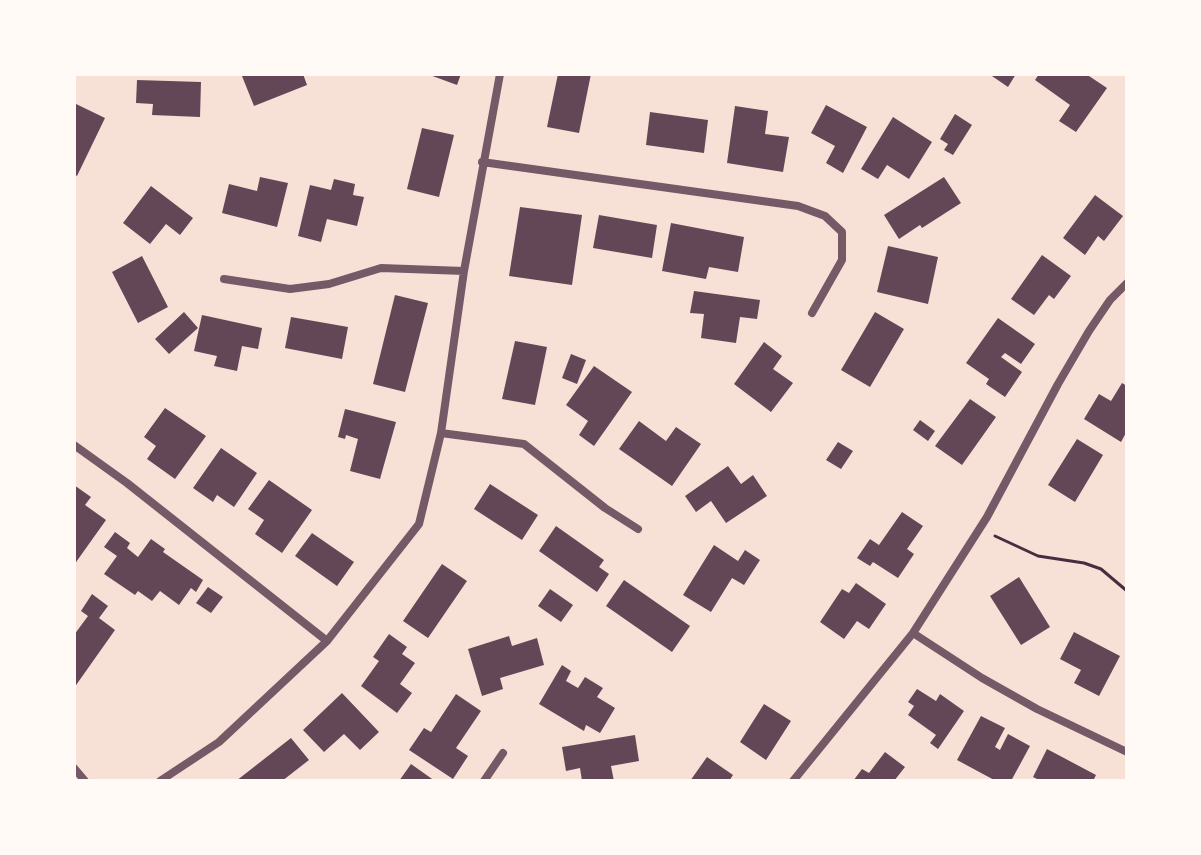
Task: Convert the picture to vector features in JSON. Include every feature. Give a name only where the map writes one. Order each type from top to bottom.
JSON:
[{"type":"street","points":[[160,781],[219,742],[327,641],[419,524],[441,433],[464,271],[500,74]]},
{"type":"street","points":[[482,162],[798,206],[825,216],[842,232],[842,260],[812,313]]},
{"type":"street","points":[[224,279],[290,289],[329,284],[381,268],[464,271]]},
{"type":"street","points":[[793,781],[913,633],[987,517],[1089,331],[1110,300],[1127,283]]},
{"type":"street","points":[[441,433],[524,444],[605,508],[638,529]]},
{"type":"street","points":[[74,445],[127,483],[327,641]]},
{"type":"street","points":[[913,633],[1037,709],[1127,752]]},
{"type":"street","points":[[484,781],[503,753]]},
{"type":"street","points":[[74,768],[85,781]]},
{"type":"path","points":[[995,536],[1038,556],[1084,563],[1101,569],[1127,591]]},
{"type":"building","points":[[303,74],[307,85],[254,106],[242,76]]},
{"type":"building","points":[[427,74],[461,74],[457,85]]},
{"type":"building","points":[[558,74],[591,74],[579,133],[547,127]]},
{"type":"building","points":[[989,74],[1016,74],[1008,87]]},
{"type":"building","points":[[1039,74],[1086,74],[1107,88],[1076,132],[1059,121],[1070,105],[1035,80]]},
{"type":"building","points":[[137,80],[201,82],[200,117],[152,115],[153,104],[136,103]]},
{"type":"building","points":[[74,103],[105,118],[77,176],[74,174]]},
{"type":"building","points":[[826,105],[867,127],[843,173],[826,163],[835,146],[811,133]]},
{"type":"building","points":[[735,106],[768,111],[765,134],[789,137],[783,172],[727,163]]},
{"type":"building","points":[[650,112],[708,120],[704,153],[646,145]]},
{"type":"building","points":[[955,114],[972,125],[953,155],[944,150],[948,144],[940,139]]},
{"type":"building","points":[[893,117],[932,142],[909,179],[887,165],[878,179],[861,169]]},
{"type":"building","points":[[422,128],[454,135],[439,197],[407,189]]},
{"type":"building","points":[[260,177],[288,183],[277,227],[222,213],[229,184],[257,191]]},
{"type":"building","points":[[944,177],[961,203],[899,239],[884,215]]},
{"type":"building","points":[[334,179],[355,184],[353,195],[364,197],[357,226],[327,219],[321,242],[298,236],[310,185],[331,190]]},
{"type":"building","points":[[151,186],[193,218],[180,235],[166,224],[150,244],[123,223]]},
{"type":"building","points":[[1095,195],[1123,216],[1104,241],[1098,236],[1085,255],[1063,238]]},
{"type":"building","points":[[520,207],[582,215],[572,285],[509,276]]},
{"type":"building","points":[[599,215],[657,225],[652,258],[593,248]]},
{"type":"building","points":[[671,223],[744,237],[738,272],[709,267],[706,279],[662,271]]},
{"type":"building","points":[[888,246],[938,257],[928,304],[877,292]]},
{"type":"building","points":[[1042,255],[1071,276],[1054,299],[1049,295],[1034,315],[1011,299]]},
{"type":"building","points":[[142,256],[168,307],[138,323],[112,272]]},
{"type":"building","points":[[694,291],[760,300],[757,319],[740,317],[736,343],[701,338],[704,314],[690,313]]},
{"type":"building","points":[[395,295],[428,303],[405,392],[373,384]]},
{"type":"building","points":[[184,312],[198,328],[169,354],[155,339]]},
{"type":"building","points":[[875,312],[904,329],[870,387],[841,370]]},
{"type":"building","points":[[202,315],[262,328],[258,349],[242,346],[237,371],[214,366],[217,356],[194,351]]},
{"type":"building","points":[[291,317],[348,327],[342,359],[285,348]]},
{"type":"building","points":[[998,318],[1035,344],[1021,364],[1005,353],[1001,357],[1022,372],[1005,397],[986,384],[989,379],[966,363]]},
{"type":"building","points":[[515,341],[547,347],[535,405],[502,399]]},
{"type":"building","points":[[764,342],[782,356],[773,369],[793,383],[771,412],[734,384]]},
{"type":"building","points":[[571,354],[586,360],[577,384],[562,378]]},
{"type":"building","points":[[594,366],[632,392],[594,446],[579,435],[588,421],[566,405]]},
{"type":"building","points":[[1122,383],[1127,386],[1127,431],[1121,442],[1084,419],[1099,394],[1111,401]]},
{"type":"building","points":[[970,399],[996,417],[962,465],[935,446]]},
{"type":"building","points":[[165,408],[206,436],[175,479],[147,459],[156,446],[144,437]]},
{"type":"building","points":[[345,409],[396,422],[380,479],[350,471],[358,439],[346,435],[345,439],[338,437]]},
{"type":"building","points":[[920,420],[935,431],[928,441],[913,430]]},
{"type":"building","points":[[639,421],[666,441],[676,427],[701,444],[672,486],[619,449]]},
{"type":"building","points":[[1077,439],[1103,455],[1075,502],[1048,485]]},
{"type":"building","points":[[838,442],[853,451],[841,469],[826,460]]},
{"type":"building","points":[[221,448],[257,473],[234,507],[217,495],[213,502],[193,488]]},
{"type":"building","points":[[728,466],[741,484],[753,475],[767,496],[726,523],[711,501],[696,512],[685,496]]},
{"type":"building","points":[[269,480],[312,510],[282,553],[255,534],[264,520],[248,509]]},
{"type":"building","points":[[490,484],[538,515],[522,540],[474,509]]},
{"type":"building","points":[[74,485],[91,497],[85,505],[106,520],[74,565]]},
{"type":"building","points":[[902,512],[923,526],[907,549],[914,554],[898,578],[873,562],[870,566],[857,558],[870,539],[879,545]]},
{"type":"building","points":[[556,526],[604,560],[599,567],[609,574],[597,592],[539,551]]},
{"type":"building","points":[[115,532],[130,543],[127,548],[138,557],[151,539],[165,549],[163,552],[203,580],[196,592],[191,588],[179,605],[160,591],[152,601],[138,591],[135,595],[104,574],[117,556],[104,547]]},
{"type":"building","points":[[312,533],[354,562],[337,586],[295,556]]},
{"type":"building","points":[[714,545],[738,561],[745,550],[760,560],[744,585],[732,578],[711,612],[683,595]]},
{"type":"building","points":[[442,564],[467,581],[428,638],[403,621]]},
{"type":"building","points":[[1019,577],[1050,627],[1021,645],[990,596]]},
{"type":"building","points":[[624,580],[690,626],[672,652],[606,606]]},
{"type":"building","points":[[856,583],[886,604],[869,629],[857,621],[844,639],[820,622],[842,589],[849,593]]},
{"type":"building","points":[[208,587],[223,597],[211,613],[196,603]]},
{"type":"building","points":[[550,589],[573,605],[561,622],[538,606]]},
{"type":"building","points":[[92,594],[108,606],[99,618],[115,630],[74,688],[74,635],[88,616],[81,611]]},
{"type":"building","points":[[1074,632],[1120,656],[1099,696],[1074,683],[1081,670],[1060,659]]},
{"type":"building","points":[[389,634],[407,647],[402,654],[415,663],[400,684],[412,693],[397,713],[361,686],[379,661],[373,657]]},
{"type":"building","points":[[509,636],[512,646],[537,638],[544,665],[500,678],[503,689],[482,696],[468,649]]},
{"type":"building","points":[[562,665],[571,671],[566,681],[578,688],[585,677],[603,688],[597,697],[615,708],[600,733],[586,725],[584,731],[539,704]]},
{"type":"building","points":[[917,689],[936,701],[940,694],[964,711],[938,749],[930,743],[936,735],[908,715],[914,706],[908,702]]},
{"type":"building","points":[[342,693],[379,732],[360,750],[344,734],[324,752],[303,730]]},
{"type":"building","points":[[456,694],[481,711],[456,748],[468,756],[453,779],[409,750],[424,728],[431,732]]},
{"type":"building","points":[[764,704],[791,721],[766,760],[740,742]]},
{"type":"building","points":[[981,716],[1005,728],[995,747],[1000,750],[1008,734],[1030,746],[1011,781],[996,781],[957,760]]},
{"type":"building","points":[[635,735],[639,761],[611,766],[614,781],[582,781],[580,768],[566,771],[562,747]]},
{"type":"building","points":[[291,738],[309,760],[282,781],[236,781]]},
{"type":"building","points":[[1047,749],[1096,775],[1093,781],[1041,781],[1033,777]]},
{"type":"building","points":[[885,752],[905,767],[894,781],[853,781],[862,769],[869,773]]},
{"type":"building","points":[[707,757],[733,775],[729,781],[690,781]]},
{"type":"building","points":[[411,764],[435,781],[399,781]]}]
